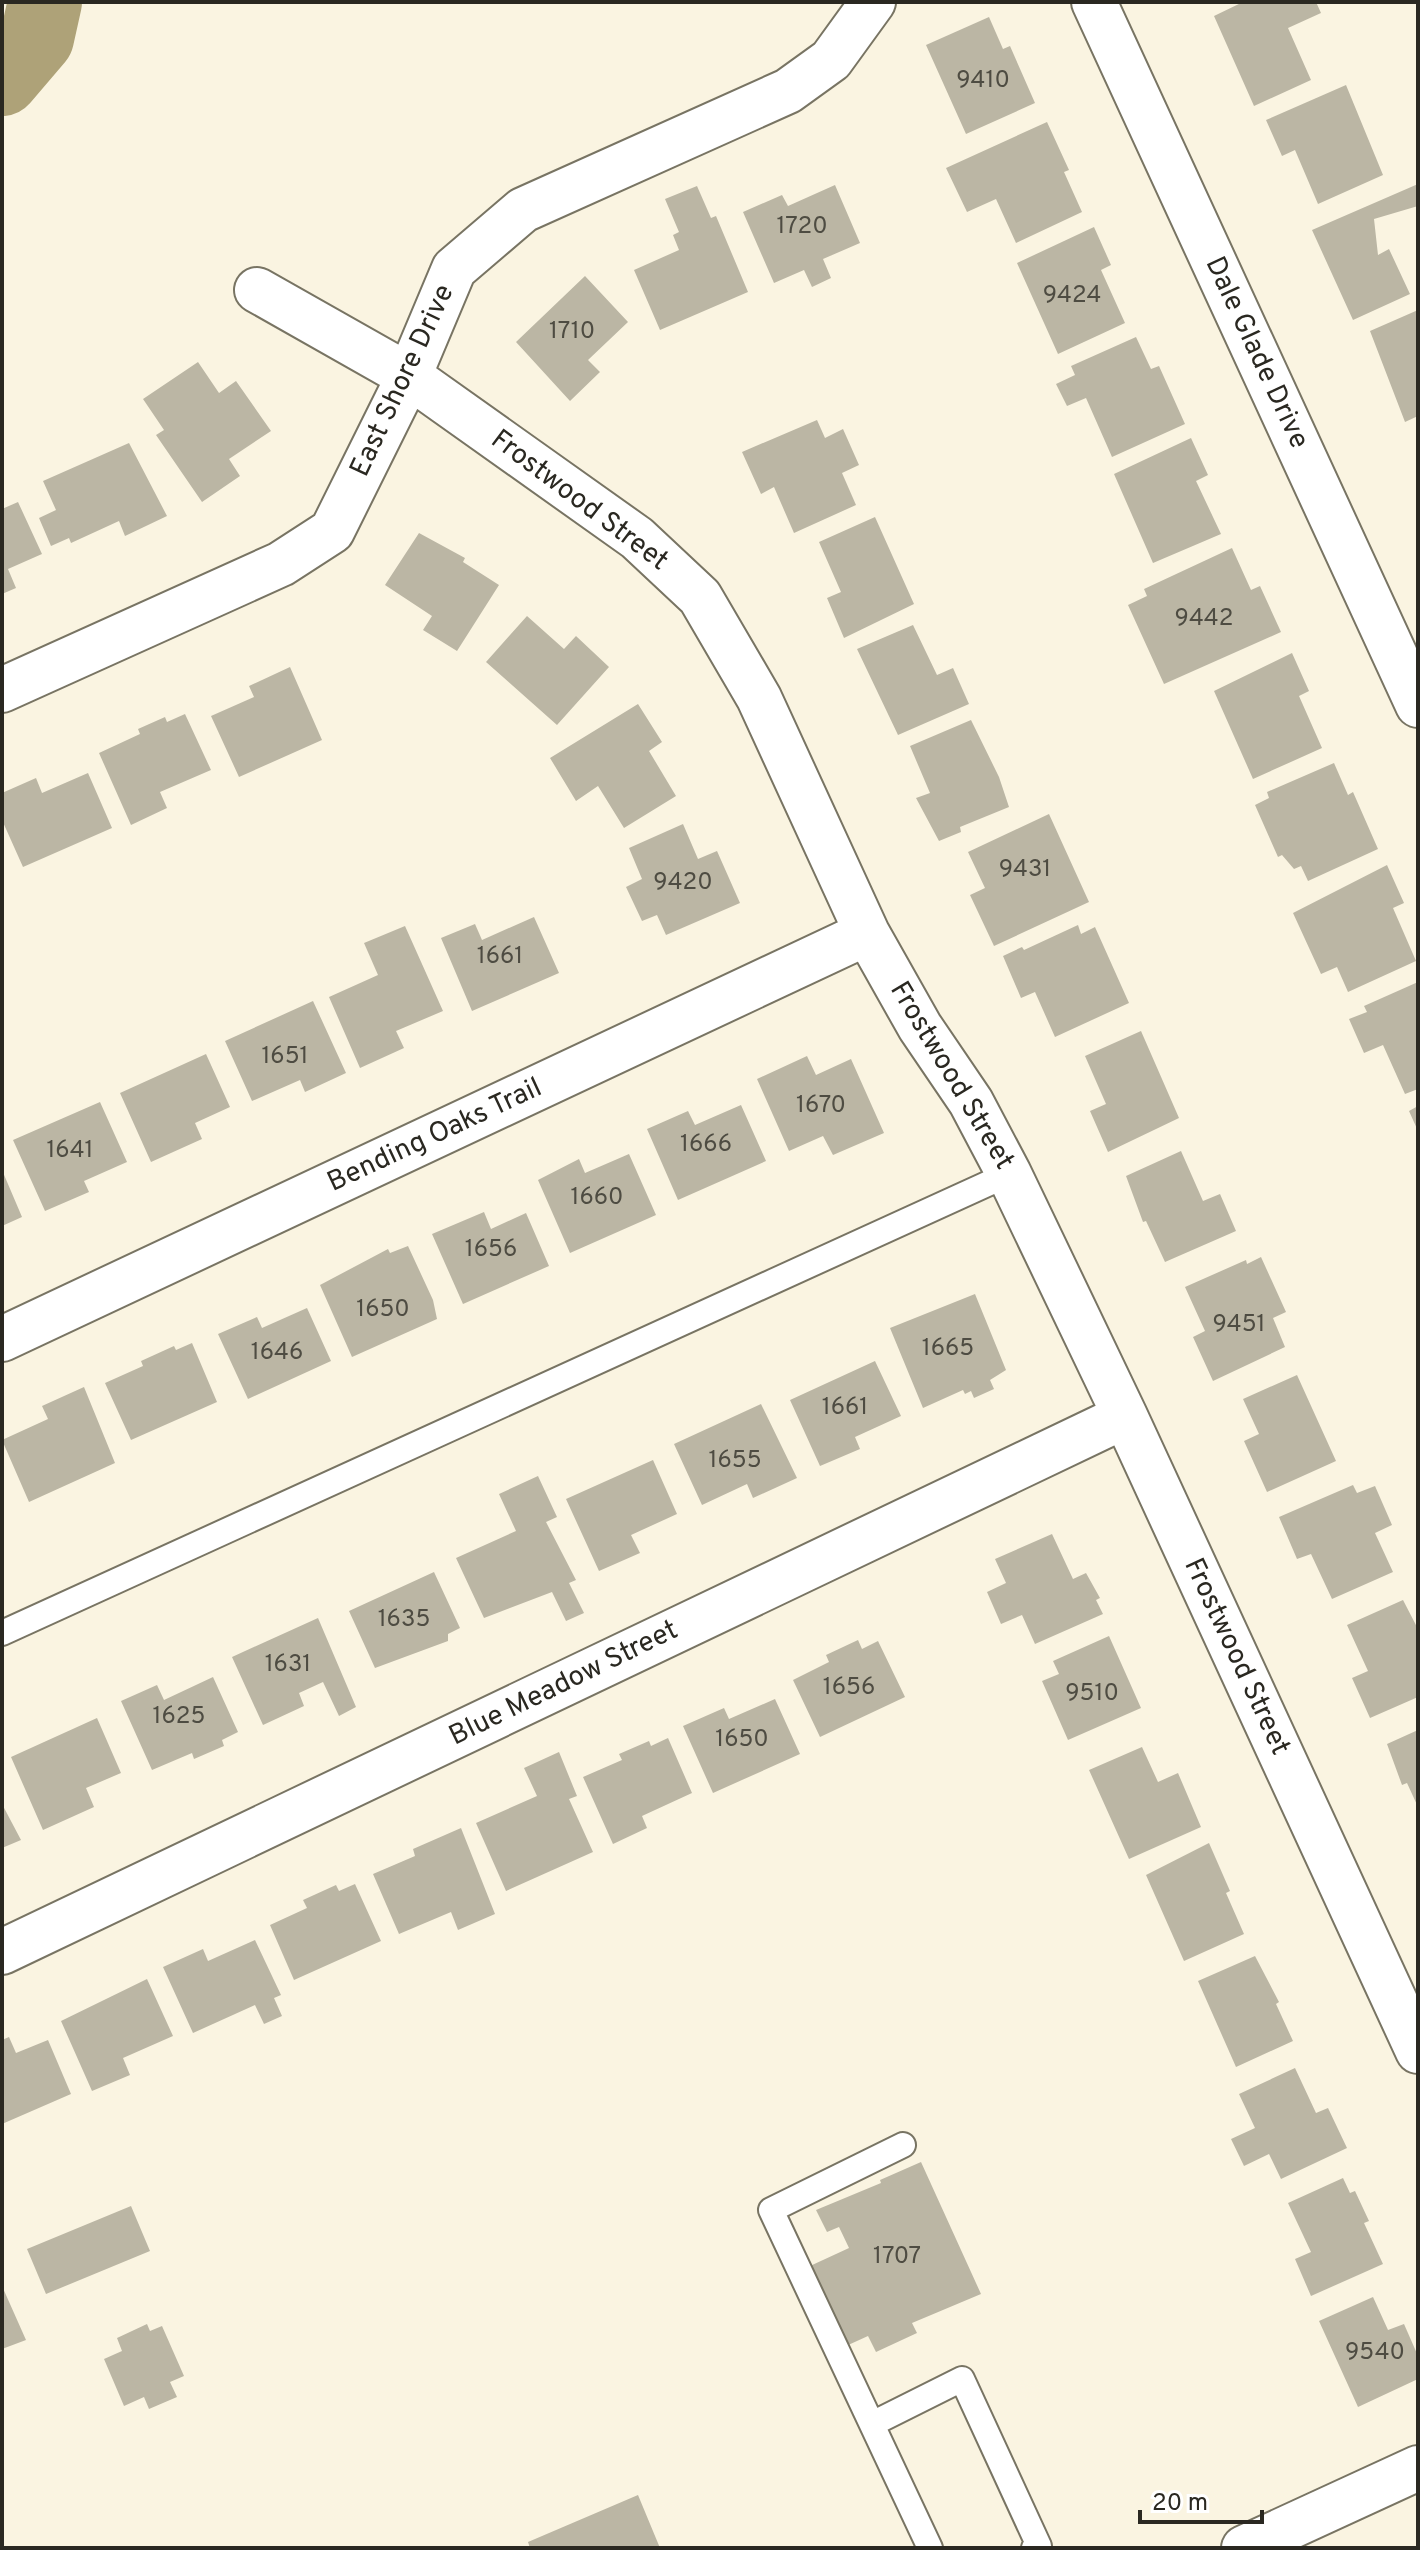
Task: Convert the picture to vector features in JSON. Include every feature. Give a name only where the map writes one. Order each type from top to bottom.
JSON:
[{"type":"street","name":"East Shore Drive","points":[[2,690],[281,564],[332,531],[409,376],[454,269],[523,210],[788,91],[831,60],[873,2]]},
{"type":"street","name":"Dale Glade Drive","points":[[1094,2],[1418,705]]},
{"type":"street","name":"Frostwood Street","points":[[257,290],[409,376],[637,538],[700,597],[759,698],[867,933],[920,1027],[971,1102],[1009,1174],[1125,1416],[1418,2051]]},
{"type":"street","name":"Bending Oaks Trail","points":[[2,1339],[867,933]]},
{"type":"street","name":"Blue Meadow Street","points":[[2,1952],[1125,1416]]},
{"type":"street","points":[[1244,2548],[1287,2539],[1418,2468]]},
{"type":"lane","points":[[2,1633],[1009,1174]]},
{"type":"lane","points":[[903,2145],[771,2210],[930,2548]]},
{"type":"lane","points":[[872,2424],[962,2379],[1039,2546],[1034,2548]]},
{"type":"building","points":[[1243,2],[1316,2],[1321,13],[1288,28],[1311,80],[1254,106],[1214,16]]},
{"type":"building","points":[[989,17],[1003,49],[1010,46],[1035,103],[966,134],[926,45]]},
{"type":"building","points":[[1346,85],[1383,175],[1318,204],[1295,150],[1282,156],[1266,120]]},
{"type":"building","points":[[1047,122],[1069,170],[1064,172],[1082,212],[1016,243],[996,199],[967,212],[946,168]]},
{"type":"building","points":[[1418,184],[1418,206],[1374,219],[1378,255],[1389,249],[1410,294],[1353,320],[1312,230]]},
{"type":"building","points":[[835,185],[860,243],[823,259],[831,278],[812,287],[804,270],[774,283],[743,212],[782,195],[788,206]]},
{"type":"building","points":[[697,186],[711,218],[716,216],[748,292],[660,330],[634,270],[679,250],[673,235],[679,232],[665,199]]},
{"type":"building","points":[[1094,227],[1111,265],[1101,270],[1125,323],[1058,354],[1017,263]]},
{"type":"building","points":[[585,276],[628,322],[588,360],[600,372],[570,401],[516,342]]},
{"type":"building","points":[[1418,310],[1418,416],[1405,422],[1370,331]]},
{"type":"building","points":[[1136,337],[1151,369],[1159,366],[1185,424],[1112,457],[1086,398],[1067,406],[1056,384],[1075,375],[1071,366]]},
{"type":"building","points":[[198,362],[219,393],[236,381],[271,431],[229,459],[240,476],[202,502],[156,435],[164,430],[143,399]]},
{"type":"building","points":[[817,420],[825,438],[843,429],[859,465],[842,473],[856,505],[794,533],[774,487],[761,494],[742,452]]},
{"type":"building","points":[[1191,438],[1208,475],[1196,481],[1221,534],[1153,563],[1114,474]]},
{"type":"building","points":[[129,443],[167,516],[125,536],[119,521],[71,543],[69,538],[51,546],[39,518],[56,510],[43,481]]},
{"type":"building","points":[[18,502],[42,554],[8,569],[16,588],[2,594],[2,509]]},
{"type":"building","points":[[875,517],[914,604],[844,638],[827,598],[841,592],[819,542]]},
{"type":"building","points":[[419,533],[465,558],[463,562],[499,585],[457,651],[423,630],[432,616],[385,585]]},
{"type":"building","points":[[1232,548],[1251,590],[1260,586],[1281,632],[1164,684],[1128,605],[1147,596],[1144,589]]},
{"type":"building","points":[[527,616],[564,649],[576,636],[609,667],[557,725],[486,662]]},
{"type":"building","points":[[913,625],[937,675],[953,668],[969,704],[898,735],[857,649]]},
{"type":"building","points":[[1292,653],[1309,691],[1299,696],[1322,748],[1253,779],[1214,691]]},
{"type":"building","points":[[290,667],[322,740],[239,777],[211,716],[254,697],[249,686]]},
{"type":"building","points":[[638,704],[662,742],[649,751],[676,796],[624,828],[598,786],[576,801],[550,758]]},
{"type":"building","points":[[185,714],[211,770],[160,792],[167,808],[131,825],[99,753],[140,734],[138,729],[165,717],[167,722]]},
{"type":"building","points":[[971,720],[999,777],[1009,807],[960,827],[961,832],[939,841],[916,798],[930,793],[910,746]]},
{"type":"building","points":[[1334,763],[1348,795],[1353,792],[1378,849],[1308,881],[1301,866],[1294,869],[1282,855],[1278,857],[1255,805],[1269,798],[1267,792]]},
{"type":"building","points":[[88,773],[112,828],[23,867],[2,820],[2,793],[36,778],[42,793]]},
{"type":"building","points":[[1049,814],[1089,902],[994,946],[970,895],[985,888],[968,852]]},
{"type":"building","points":[[683,824],[698,859],[717,851],[740,903],[666,935],[657,915],[642,921],[626,887],[642,879],[629,848]]},
{"type":"building","points":[[1387,865],[1404,903],[1393,908],[1416,961],[1348,992],[1337,967],[1321,974],[1293,913]]},
{"type":"building","points":[[534,917],[559,973],[472,1011],[441,938],[475,924],[482,940]]},
{"type":"building","points":[[1078,925],[1081,934],[1095,927],[1129,1003],[1055,1037],[1035,992],[1021,998],[1003,956],[1022,947],[1024,950]]},
{"type":"building","points":[[405,926],[443,1011],[396,1031],[404,1048],[360,1068],[329,997],[378,975],[364,943]]},
{"type":"building","points":[[1418,982],[1418,1089],[1405,1094],[1383,1045],[1364,1053],[1349,1019],[1367,1012],[1364,1006]]},
{"type":"building","points":[[313,1001],[346,1073],[305,1092],[300,1080],[252,1101],[225,1041]]},
{"type":"building","points":[[1141,1031],[1179,1118],[1108,1152],[1090,1111],[1106,1104],[1085,1056]]},
{"type":"building","points":[[206,1054],[230,1107],[195,1123],[202,1139],[151,1162],[120,1093]]},
{"type":"building","points":[[807,1056],[816,1075],[851,1059],[884,1133],[833,1155],[823,1136],[789,1151],[757,1079]]},
{"type":"building","points":[[100,1102],[127,1162],[84,1181],[89,1192],[45,1211],[13,1140]]},
{"type":"building","points":[[741,1105],[766,1161],[678,1200],[647,1129],[688,1111],[695,1125]]},
{"type":"building","points":[[1418,1106],[1418,1131],[1409,1111]]},
{"type":"building","points":[[1181,1151],[1203,1201],[1220,1194],[1236,1231],[1165,1262],[1146,1221],[1143,1222],[1126,1176]]},
{"type":"building","points":[[629,1154],[656,1215],[570,1253],[538,1180],[579,1159],[585,1173]]},
{"type":"building","points":[[2,1170],[22,1217],[2,1226]]},
{"type":"building","points":[[484,1212],[491,1229],[526,1213],[549,1266],[463,1304],[432,1234]]},
{"type":"building","points":[[408,1246],[433,1300],[437,1319],[352,1357],[320,1285],[388,1249],[390,1253]]},
{"type":"building","points":[[1261,1257],[1286,1312],[1273,1318],[1285,1347],[1213,1381],[1193,1337],[1205,1331],[1185,1287],[1246,1260],[1247,1264]]},
{"type":"building","points":[[975,1294],[1006,1370],[990,1380],[994,1389],[974,1398],[971,1391],[965,1394],[963,1390],[923,1408],[890,1328]]},
{"type":"building","points":[[307,1308],[331,1361],[248,1399],[218,1334],[257,1317],[262,1328]]},
{"type":"building","points":[[192,1343],[217,1402],[131,1440],[105,1383],[143,1366],[141,1361],[174,1346],[176,1350]]},
{"type":"building","points":[[875,1361],[901,1416],[855,1437],[860,1449],[820,1466],[790,1400]]},
{"type":"building","points":[[1297,1375],[1336,1461],[1267,1492],[1244,1441],[1259,1434],[1243,1399]]},
{"type":"building","points":[[84,1387],[115,1463],[29,1502],[2,1440],[48,1419],[42,1406]]},
{"type":"building","points":[[761,1404],[797,1478],[753,1498],[747,1484],[702,1505],[674,1444]]},
{"type":"building","points":[[653,1460],[677,1514],[631,1535],[640,1553],[599,1571],[566,1499]]},
{"type":"building","points":[[538,1476],[557,1517],[546,1522],[576,1580],[569,1583],[584,1613],[566,1621],[552,1592],[484,1618],[456,1558],[516,1531],[499,1494]]},
{"type":"building","points":[[1353,1485],[1357,1493],[1375,1486],[1392,1525],[1375,1533],[1393,1572],[1332,1599],[1311,1554],[1297,1559],[1279,1517]]},
{"type":"building","points":[[1052,1534],[1073,1579],[1086,1573],[1100,1598],[1096,1600],[1103,1614],[1035,1644],[1022,1615],[1001,1624],[987,1592],[1006,1583],[995,1559]]},
{"type":"building","points":[[434,1572],[460,1628],[448,1634],[448,1641],[375,1668],[349,1611]]},
{"type":"building","points":[[1403,1600],[1418,1629],[1418,1697],[1370,1718],[1352,1678],[1368,1671],[1347,1625]]},
{"type":"building","points":[[318,1618],[356,1707],[339,1716],[323,1682],[299,1693],[304,1706],[263,1725],[232,1657]]},
{"type":"building","points":[[1109,1636],[1141,1708],[1068,1740],[1042,1681],[1059,1674],[1053,1661]]},
{"type":"building","points":[[858,1640],[862,1649],[878,1641],[905,1697],[820,1737],[793,1680],[829,1662],[826,1655]]},
{"type":"building","points":[[213,1677],[238,1732],[222,1740],[224,1746],[194,1759],[192,1753],[152,1770],[121,1701],[157,1685],[164,1700]]},
{"type":"building","points":[[775,1699],[800,1754],[713,1793],[683,1726],[724,1708],[729,1719]]},
{"type":"building","points":[[97,1718],[121,1773],[86,1788],[94,1807],[43,1830],[11,1757]]},
{"type":"building","points":[[1418,1730],[1418,1807],[1407,1783],[1402,1785],[1387,1744]]},
{"type":"building","points":[[668,1738],[692,1793],[642,1816],[647,1828],[613,1844],[583,1777],[622,1760],[619,1754],[649,1741],[651,1746]]},
{"type":"building","points":[[1142,1747],[1158,1782],[1178,1773],[1201,1827],[1129,1859],[1089,1770]]},
{"type":"building","points":[[559,1752],[577,1796],[569,1799],[593,1852],[506,1891],[476,1823],[537,1796],[524,1768]]},
{"type":"building","points":[[2,1804],[21,1840],[2,1848]]},
{"type":"building","points":[[461,1828],[495,1914],[458,1930],[451,1912],[399,1934],[373,1874],[415,1856],[413,1849]]},
{"type":"building","points":[[1209,1843],[1244,1934],[1184,1961],[1146,1875]]},
{"type":"building","points":[[355,1884],[381,1941],[294,1980],[270,1925],[307,1908],[303,1900],[336,1885],[339,1891]]},
{"type":"building","points":[[255,1940],[281,1995],[274,1998],[282,2016],[264,2024],[255,2005],[193,2033],[163,1967],[203,1949],[208,1961]]},
{"type":"building","points":[[1255,1956],[1279,2002],[1276,2004],[1293,2041],[1236,2067],[1198,1981]]},
{"type":"building","points":[[147,1979],[173,2036],[123,2058],[130,2075],[92,2091],[61,2021]]},
{"type":"building","points":[[9,2037],[16,2053],[48,2040],[71,2094],[2,2124],[2,2040]]},
{"type":"building","points":[[1295,2068],[1316,2113],[1328,2108],[1347,2148],[1281,2179],[1269,2154],[1244,2166],[1231,2139],[1255,2128],[1239,2094]]},
{"type":"building","points":[[921,2162],[981,2294],[912,2323],[917,2333],[876,2352],[868,2336],[846,2346],[810,2266],[849,2248],[839,2227],[827,2232],[816,2210],[881,2183],[880,2180]]},
{"type":"building","points":[[1343,2178],[1350,2193],[1355,2191],[1369,2221],[1364,2223],[1383,2264],[1311,2296],[1295,2259],[1311,2252],[1288,2203]]},
{"type":"building","points":[[131,2206],[150,2251],[46,2294],[27,2249]]},
{"type":"building","points":[[2,2286],[26,2340],[2,2349]]},
{"type":"building","points":[[1373,2297],[1388,2330],[1404,2324],[1418,2356],[1418,2379],[1358,2407],[1319,2321]]},
{"type":"building","points":[[147,2324],[150,2331],[162,2326],[184,2376],[170,2382],[177,2397],[149,2409],[144,2397],[124,2406],[104,2359],[122,2351],[117,2338]]},
{"type":"building","points":[[638,2495],[660,2548],[530,2548],[528,2542]]},
{"type":"waterway","points":[[2,79],[37,38],[45,2]]}]
